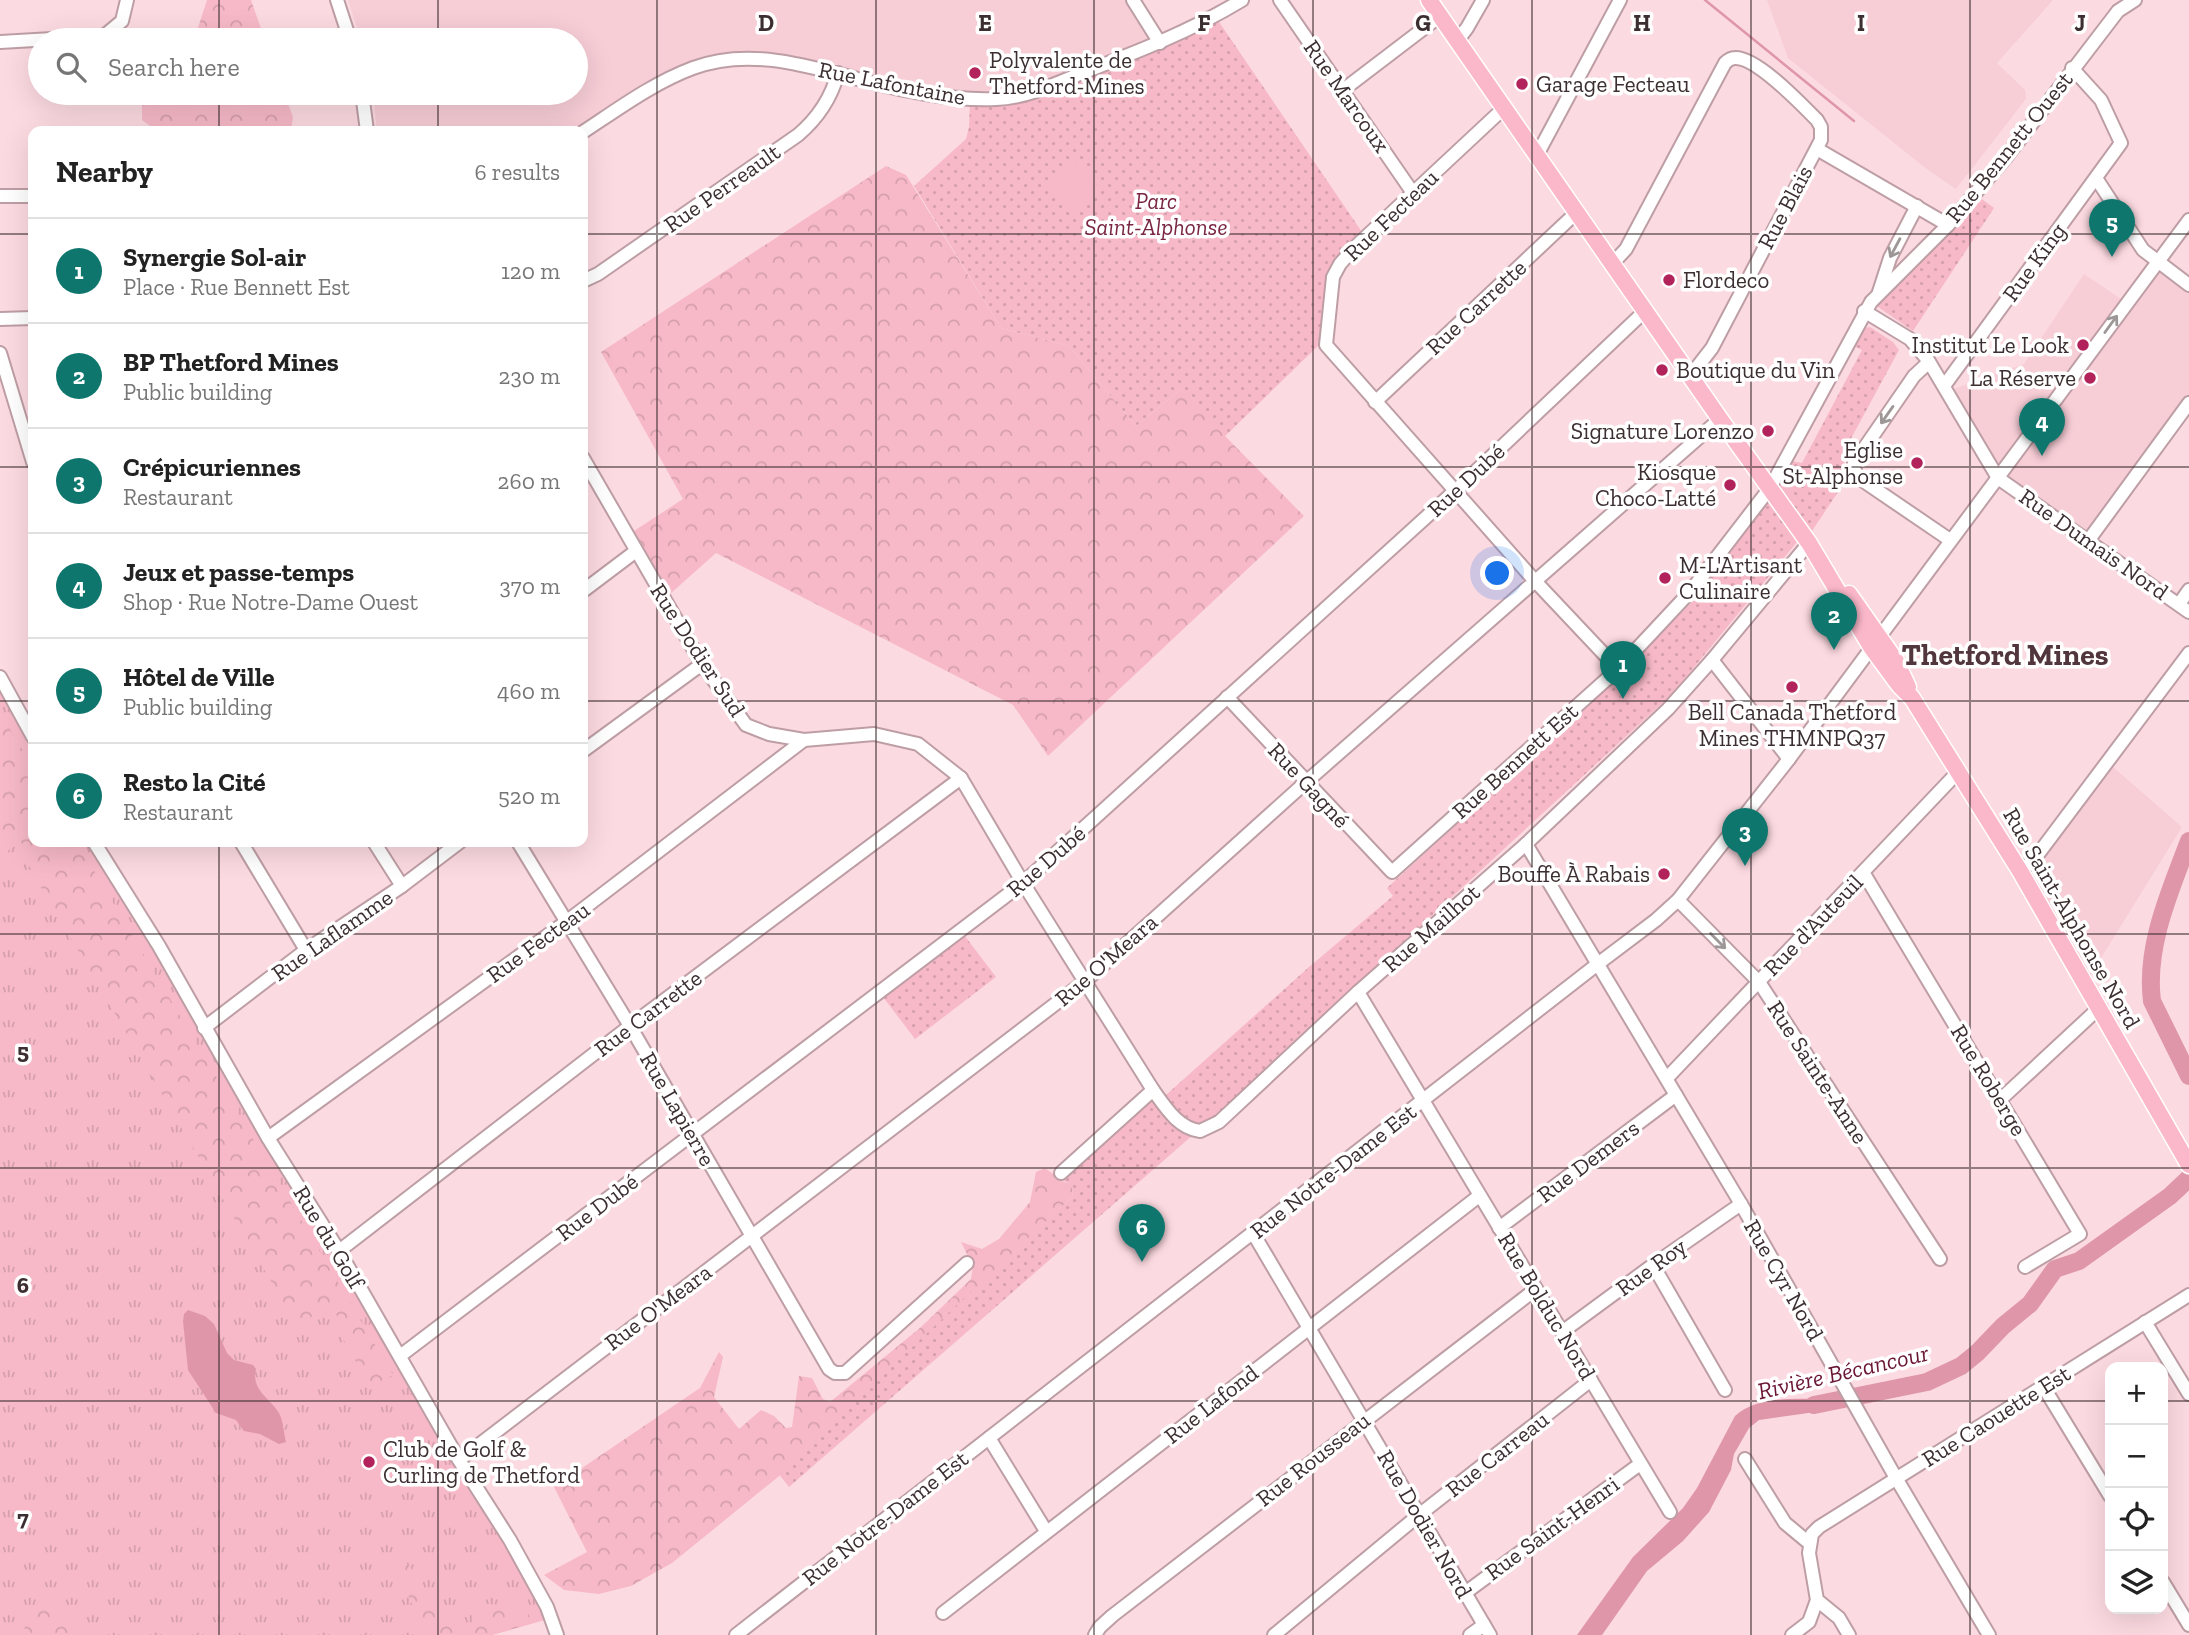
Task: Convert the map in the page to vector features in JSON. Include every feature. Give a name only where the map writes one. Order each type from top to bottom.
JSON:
[{"type":"main road","name":"Rue Saint-Alphonse Nord","points":[[1429,0],[1876,641],[1899,685],[1912,698],[2020,871],[2189,1164]]},
{"type":"street","points":[[114,28],[122,21],[127,0]]},
{"type":"street","points":[[337,0],[346,28]]},
{"type":"street","points":[[1133,0],[1160,43]]},
{"type":"street","name":"Rue Lafontaine","points":[[588,129],[657,84],[711,62],[744,58],[775,59],[951,98],[999,99],[1033,92],[1160,43],[1241,0]]},
{"type":"street","name":"Rue Marcoux","points":[[1280,0],[1413,193]]},
{"type":"street","points":[[1457,41],[1483,0]]},
{"type":"street","points":[[1537,155],[1620,0]]},
{"type":"street","name":"Rue Bennett Ouest","points":[[1770,488],[1864,311],[1948,225],[2007,156],[2118,11],[2135,0]]},
{"type":"street","points":[[1343,90],[1440,16]]},
{"type":"street","points":[[0,42],[28,40]]},
{"type":"street","points":[[1612,263],[1626,249],[1725,63],[1735,58],[1770,75],[1817,120],[1822,133],[1817,149],[1948,225]]},
{"type":"street","name":"Rue King","points":[[1944,386],[2121,143],[2101,100],[2072,68]]},
{"type":"street","name":"Rue Perreault","points":[[588,278],[798,135],[813,122],[825,106],[838,74]]},
{"type":"street","points":[[364,105],[367,126]]},
{"type":"street","name":"Rue Fecteau","points":[[1375,402],[1326,345],[1333,277],[1340,264],[1504,108]]},
{"type":"street","name":"Rue Blais","points":[[1691,374],[1712,348],[1817,149]]},
{"type":"street","points":[[2096,178],[2143,250],[2189,285]]},
{"type":"street","points":[[0,196],[28,196]]},
{"type":"street","name":"Rue Bennett Ouest","points":[[1880,292],[1890,258],[1917,206]]},
{"type":"street","name":"Rue Carrette","points":[[1375,402],[1577,212]]},
{"type":"street","name":"Rue Notre-Dame Est","points":[[736,1635],[1656,920],[1678,900],[1789,759],[2189,220]]},
{"type":"street","name":"Rue Dubé","points":[[400,1356],[1023,883],[1456,490],[1646,310]]},
{"type":"street","points":[[1864,311],[1910,339],[1929,362],[1998,478]]},
{"type":"street","points":[[0,319],[28,318]]},
{"type":"street","points":[[0,353],[28,445]]},
{"type":"street","points":[[1929,362],[1914,376],[1854,463],[1854,469],[1859,478],[1950,540]]},
{"type":"street","points":[[1375,402],[1535,581],[1618,668]]},
{"type":"street","points":[[2088,541],[2189,403]]},
{"type":"street","name":"Rue O'Meara","points":[[459,1460],[1084,982],[1306,782],[1720,419]]},
{"type":"street","name":"Rue Dodier Sud","points":[[588,467],[702,664],[746,725],[769,734],[804,740],[874,734],[918,744],[961,778],[1023,883],[1153,1090]]},
{"type":"street","name":"Rue Dumais Nord","points":[[1998,478],[2184,608]]},
{"type":"street","name":"Rue Bennett Est","points":[[1392,872],[1618,668],[1690,592],[1770,488]]},
{"type":"street","name":"Rue Mailhot","points":[[1153,1090],[1168,1111],[1185,1127],[1200,1131],[1219,1122],[1358,992],[1526,844],[1668,709],[1713,660],[1809,542]]},
{"type":"street","points":[[588,587],[636,551]]},
{"type":"street","points":[[2184,608],[2189,590]]},
{"type":"street","points":[[2020,871],[2033,861],[2189,653]]},
{"type":"street","points":[[1713,660],[1789,759]]},
{"type":"street","points":[[588,747],[702,664]]},
{"type":"street","points":[[0,677],[28,728]]},
{"type":"street","name":"Rue Gagné","points":[[1227,697],[1392,872]]},
{"type":"street","name":"Rue Fecteau","points":[[268,1139],[566,922],[804,740]]},
{"type":"street","name":"Rue d'Auteuil","points":[[1667,1078],[1958,772]]},
{"type":"street","name":"Rue Carrette","points":[[339,1251],[630,1026],[961,778]]},
{"type":"street","name":"Rue Cyr Nord","points":[[1526,844],[1741,1204],[1896,1479],[1989,1635]]},
{"type":"street","name":"Rue du Golf","points":[[97,847],[159,946],[268,1139],[339,1251],[459,1460],[510,1540],[552,1618],[557,1635]]},
{"type":"street","points":[[244,847],[306,950]]},
{"type":"street","points":[[377,847],[402,886]]},
{"type":"street","name":"Rue Laflamme","points":[[204,1028],[306,950],[402,886],[453,847]]},
{"type":"street","name":"Rue Lapierre","points":[[521,847],[630,1026],[829,1369],[839,1375],[845,1373],[967,1263]]},
{"type":"street","name":"Rue Roberge","points":[[1863,872],[2080,1234],[2025,1267]]},
{"type":"street","name":"Rue Sainte-Anne","points":[[1678,900],[1759,982],[1940,1259]]},
{"type":"street","name":"Rue Bolduc Nord","points":[[1358,992],[1670,1512]]},
{"type":"street","points":[[2001,1099],[2099,1008]]},
{"type":"street","points":[[1061,1173],[1153,1090]]},
{"type":"street","name":"Rue Demers","points":[[1499,1228],[1676,1095]]},
{"type":"street","name":"Rue Lafond","points":[[943,1613],[1479,1196]]},
{"type":"street","name":"Rue Roy","points":[[1562,1332],[1741,1204]]},
{"type":"street","name":"Rue Dodier Nord","points":[[1254,1233],[1487,1630]]},
{"type":"street","points":[[1653,1265],[1725,1390]]},
{"type":"street","name":"Rue Rousseau","points":[[1095,1635],[1112,1616],[1536,1289]]},
{"type":"street","name":"Rue Caouette Est","points":[[1810,1543],[1812,1534],[1819,1527],[2189,1295]]},
{"type":"street","points":[[2145,1322],[2189,1394]]},
{"type":"street","name":"Rue Carreau","points":[[1274,1635],[1419,1515],[1591,1380]]},
{"type":"street","points":[[2043,1386],[2105,1488]]},
{"type":"street","points":[[989,1438],[1046,1531]]},
{"type":"street","points":[[1745,1459],[1785,1523],[1810,1543],[1809,1553],[1817,1600],[1808,1622],[1793,1635]]},
{"type":"street","name":"Rue Saint-Henri","points":[[1465,1593],[1640,1464]]},
{"type":"street","points":[[2168,1590],[2189,1625]]},
{"type":"street","points":[[1817,1600],[1839,1618],[1849,1635]]},
{"type":"street","points":[[1470,1635],[1487,1630]]},
{"type":"shaded area","name":"Polyvalente de Thetford-Mines","points":[[348,0],[1133,0],[1160,43],[1033,92],[970,100],[833,65],[748,51],[703,57],[643,84],[580,126],[376,126],[374,105],[588,105],[588,28],[357,28]]},
{"type":"shaded area","points":[[1767,0],[2053,0],[1997,63],[2025,90],[2026,99],[1956,189],[1928,170],[1788,58]]},
{"type":"shaded area","points":[[2148,261],[2189,289],[2189,398],[2087,536],[1997,470],[1951,390],[2024,364],[2084,274],[2121,299]]},
{"type":"shaded area","points":[[2106,761],[2182,827],[2085,984],[2020,871]]},
{"type":"shaded area","points":[[188,1310],[205,1316],[214,1324],[227,1353],[234,1360],[253,1365],[256,1369],[258,1388],[279,1413],[286,1442],[279,1444],[260,1434],[244,1431],[236,1420],[216,1413],[188,1370],[183,1321]]},
{"type":"shaded area","points":[[1837,1399],[1837,1409],[1759,1420],[1749,1428],[1734,1454],[1731,1470],[1709,1512],[1683,1541],[1647,1571],[1602,1635],[1577,1635],[1633,1557],[1683,1508],[1697,1488],[1735,1416],[1745,1409],[1770,1401]]},
{"type":"green space","points":[[207,0],[251,0],[261,28],[198,28]]},
{"type":"green space","name":"Parc Saint-Alphonse","points":[[1215,16],[1366,238],[1340,264],[1327,337],[1225,436],[1180,390],[1136,426],[1069,346],[1001,328],[914,186],[966,139],[970,100],[999,99]]},
{"type":"green space","points":[[142,105],[288,105],[293,117],[292,126],[150,126],[142,120]]},
{"type":"green space","points":[[1074,162],[1086,173],[1061,198],[1049,186]]},
{"type":"green space","points":[[886,166],[906,175],[1001,328],[1069,346],[1136,426],[1180,390],[1327,337],[1225,436],[1304,516],[1048,756],[1013,705],[716,553],[670,594],[634,531],[683,499],[601,352]]},
{"type":"green space","points":[[1088,176],[1100,188],[1074,212],[1063,200]]},
{"type":"green space","points":[[1979,197],[1994,208],[1913,331],[1878,307],[1878,301]]},
{"type":"green space","points":[[1870,327],[1893,342],[1899,350],[1841,457],[1850,474],[1812,531],[1778,485],[1792,461],[1802,463],[1862,350],[1854,346],[1864,328]]},
{"type":"green space","points":[[1768,501],[1797,542],[1672,694],[1209,1121],[789,1487],[778,1473],[1073,1196],[1072,1185],[1060,1179],[1152,1097],[1157,1103],[1393,896],[1387,888],[1553,737],[1693,601]]},
{"type":"green space","points":[[0,677],[28,728],[28,847],[97,847],[552,1618],[492,1635],[0,1635]]},
{"type":"green space","points":[[0,712],[28,760],[28,847],[80,847],[393,1375],[370,1387],[341,1335],[340,1323],[333,1307],[320,1310],[304,1327],[297,1326],[41,887],[28,864],[21,841],[14,843],[0,862]]},
{"type":"green space","points":[[961,931],[996,977],[915,1039],[880,993]]},
{"type":"green space","points":[[1045,1168],[1064,1182],[1072,1184],[1073,1196],[778,1477],[672,1563],[631,1586],[599,1594],[564,1590],[544,1575],[587,1552],[554,1487],[700,1388],[719,1352],[723,1357],[714,1397],[739,1429],[761,1410],[774,1416],[786,1428],[792,1427],[799,1376],[812,1378],[823,1399],[830,1402],[921,1327],[971,1279],[973,1266],[961,1242],[982,1249],[999,1239],[1030,1202],[1036,1172]]},
{"type":"green space","points":[[401,1562],[409,1565],[444,1619],[458,1634],[467,1634],[474,1625],[471,1603],[524,1606],[533,1623],[492,1635],[421,1635],[423,1629],[396,1567]]},
{"type":"green space","points":[[42,1604],[57,1607],[67,1614],[85,1635],[23,1635],[28,1613]]},
{"type":"waterway","points":[[1705,0],[1854,121]]},
{"type":"waterway","name":"Rivière Bécancour","points":[[2189,841],[2161,920],[2152,960],[2151,981],[2152,1001],[2189,1076]]},
{"type":"waterway","name":"Rivière Bécancour","points":[[1814,1405],[1927,1382],[1961,1366],[2030,1304],[2055,1269],[2079,1261],[2170,1196],[2189,1178]]},
{"type":"place","name":"Polyvalente de Thetford-Mines","points":[[975,73]]},
{"type":"place","name":"Garage Fecteau","points":[[1522,84]]},
{"type":"place","name":"Hôtel de Ville","points":[[2112,257]]},
{"type":"place","name":"Flordeco","points":[[1669,280]]},
{"type":"place","name":"Institut Le Look","points":[[2083,345]]},
{"type":"place","name":"Boutique du Vin","points":[[1662,370]]},
{"type":"place","name":"La Réserve","points":[[2090,378]]},
{"type":"place","name":"Signature Lorenzo","points":[[1768,431]]},
{"type":"place","name":"Jeux et passe-temps","points":[[2042,456]]},
{"type":"place","name":"Eglise St-Alphonse","points":[[1917,463]]},
{"type":"place","name":"Kiosque Choco-Latté","points":[[1730,485]]},
{"type":"place","name":"M-L'Artisant Culinaire","points":[[1665,578]]},
{"type":"place","name":"BP Thetford Mines","points":[[1834,650]]},
{"type":"place","name":"Bell Canada Thetford Mines THMNPQ37","points":[[1792,687]]},
{"type":"place","name":"Synergie Sol-air","points":[[1623,699]]},
{"type":"place","name":"Crépicuriennes","points":[[1745,866]]},
{"type":"place","name":"Bouffe À Rabais","points":[[1664,874]]},
{"type":"place","name":"Resto la Cité","points":[[1142,1262]]},
{"type":"place","name":"Club de Golf & Curling de Thetford","points":[[369,1462]]},
{"type":"district","name":"Thetford Mines","points":[[2005,655]]}]
